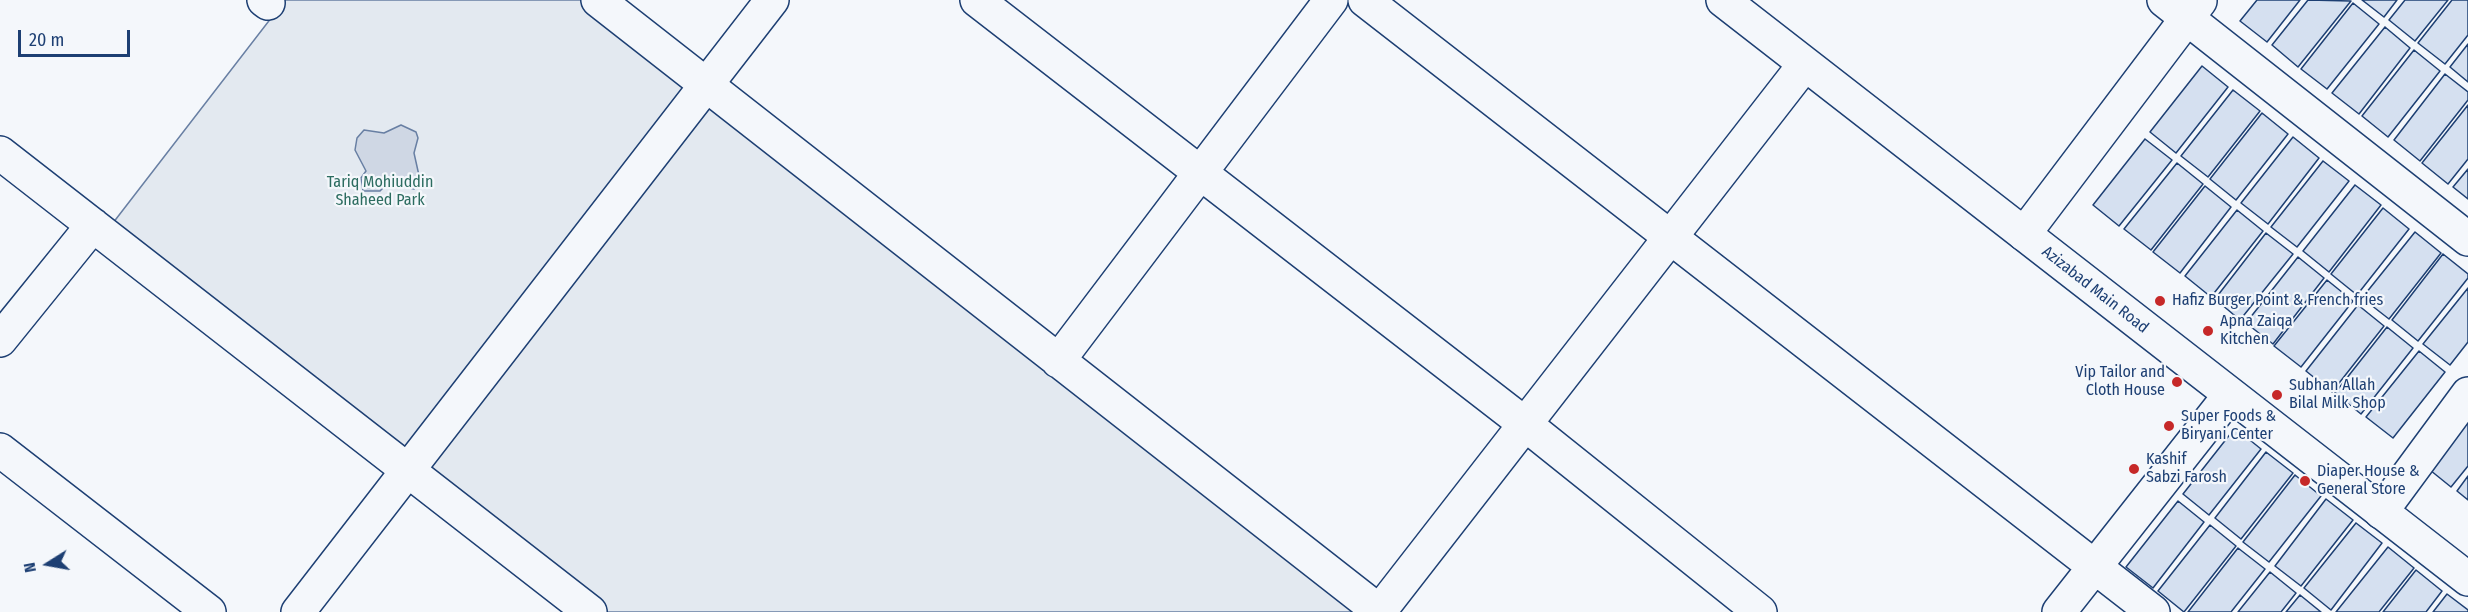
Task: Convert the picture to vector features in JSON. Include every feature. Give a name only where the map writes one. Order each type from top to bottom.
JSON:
[{"type":"street","points":[[598,0],[1380,612],[1805,64]]},
{"type":"street","points":[[298,612],[772,0]]},
{"type":"street","points":[[977,0],[1525,424],[1760,612]]},
{"type":"street","points":[[1058,360],[1331,0]]},
{"type":"street","points":[[1365,0],[2153,612]]},
{"type":"street","name":"Azizabad Main Road","points":[[1723,0],[2468,579]]},
{"type":"street","points":[[2024,234],[2184,6],[2468,239]]},
{"type":"street","points":[[0,153],[590,612]]},
{"type":"street","points":[[0,340],[93,225]]},
{"type":"street","points":[[2381,512],[2468,394]]},
{"type":"street","points":[[2059,612],[2230,395]]},
{"type":"street","points":[[0,450],[209,612]]},
{"type":"green space","name":"Tariq Mohiuddin Shaheed Park","points":[[285,0],[598,0],[1379,612],[590,612],[106,232]]},
{"type":"shaded area","points":[[401,125],[416,132],[418,138],[414,153],[420,180],[414,189],[388,183],[380,191],[363,191],[361,178],[366,171],[355,150],[357,138],[364,130],[384,133]]},
{"type":"building","points":[[2257,0],[2300,0],[2267,42],[2240,21]]},
{"type":"building","points":[[2308,0],[2351,1],[2298,67],[2272,45]]},
{"type":"building","points":[[2362,0],[2397,0],[2384,17]]},
{"type":"building","points":[[2405,0],[2448,0],[2415,41],[2389,20]]},
{"type":"building","points":[[2452,0],[2468,0],[2468,35],[2445,64],[2418,43]]},
{"type":"building","points":[[2353,3],[2379,24],[2327,89],[2301,69]]},
{"type":"building","points":[[2385,27],[2410,48],[2359,114],[2332,93]]},
{"type":"building","points":[[2468,44],[2468,82],[2450,67]]},
{"type":"building","points":[[2414,50],[2440,71],[2388,137],[2362,116]]},
{"type":"building","points":[[2202,66],[2228,87],[2176,153],[2150,132]]},
{"type":"building","points":[[2445,74],[2468,92],[2468,100],[2420,161],[2394,140]]},
{"type":"building","points":[[2233,90],[2260,111],[2208,177],[2181,156]]},
{"type":"building","points":[[2468,105],[2468,159],[2448,184],[2422,163]]},
{"type":"building","points":[[2262,113],[2288,134],[2236,200],[2210,179]]},
{"type":"building","points":[[2293,137],[2319,158],[2268,224],[2241,203]]},
{"type":"building","points":[[2145,139],[2172,160],[2119,226],[2093,205]]},
{"type":"building","points":[[2323,161],[2349,181],[2297,247],[2271,227]]},
{"type":"building","points":[[2177,163],[2203,184],[2151,250],[2124,229]]},
{"type":"building","points":[[2468,169],[2468,199],[2453,187]]},
{"type":"building","points":[[2355,185],[2381,205],[2329,272],[2303,251]]},
{"type":"building","points":[[2205,186],[2231,207],[2180,273],[2153,252]]},
{"type":"building","points":[[2383,208],[2409,229],[2357,295],[2331,274]]},
{"type":"building","points":[[2237,210],[2263,231],[2211,297],[2185,276]]},
{"type":"building","points":[[2415,232],[2441,253],[2389,319],[2362,298]]},
{"type":"building","points":[[2266,233],[2293,254],[2240,320],[2215,299]]},
{"type":"building","points":[[2443,254],[2468,274],[2468,278],[2418,341],[2392,320]]},
{"type":"building","points":[[2298,257],[2324,278],[2273,344],[2246,323]]},
{"type":"building","points":[[2327,280],[2353,301],[2301,367],[2274,346]]},
{"type":"building","points":[[2468,288],[2468,342],[2450,365],[2423,344]]},
{"type":"building","points":[[2358,305],[2384,326],[2332,392],[2306,371]]},
{"type":"building","points":[[2387,327],[2413,348],[2361,414],[2335,393]]},
{"type":"building","points":[[2419,351],[2445,372],[2393,438],[2366,417]]},
{"type":"building","points":[[2468,411],[2468,466],[2451,487],[2425,466]]},
{"type":"building","points":[[2235,428],[2261,449],[2209,515],[2183,494]]},
{"type":"building","points":[[2266,452],[2293,473],[2241,539],[2215,518]]},
{"type":"building","points":[[2295,475],[2321,496],[2269,562],[2243,542]]},
{"type":"building","points":[[2468,476],[2468,500],[2457,491]]},
{"type":"building","points":[[2326,499],[2353,520],[2301,586],[2275,566]]},
{"type":"building","points":[[2178,501],[2204,522],[2153,588],[2126,567]]},
{"type":"building","points":[[2356,523],[2382,543],[2331,610],[2304,588]]},
{"type":"building","points":[[2210,525],[2236,546],[2184,612],[2158,591]]},
{"type":"building","points":[[2388,547],[2414,568],[2379,612],[2336,612]]},
{"type":"building","points":[[2238,548],[2265,569],[2231,612],[2188,612]]},
{"type":"building","points":[[2416,570],[2442,591],[2426,612],[2383,612]]},
{"type":"building","points":[[2270,572],[2296,593],[2281,612],[2238,612]]},
{"type":"building","points":[[2447,594],[2468,610],[2468,612],[2433,612]]},
{"type":"building","points":[[2300,595],[2321,612],[2286,612]]},
{"type":"place","name":"Hafiz Burger Point & French fries","points":[[2160,301]]},
{"type":"place","name":"Apna Zaiqa Kitchen","points":[[2208,331]]},
{"type":"place","name":"Vip Tailor and Cloth House","points":[[2177,382]]},
{"type":"place","name":"Subhan Allah Bilal Milk Shop","points":[[2277,395]]},
{"type":"place","name":"Super Foods & Biryani Center","points":[[2169,426]]},
{"type":"place","name":"Kashif Sabzi Farosh","points":[[2134,469]]},
{"type":"place","name":"Diaper House & General Store","points":[[2305,481]]}]
